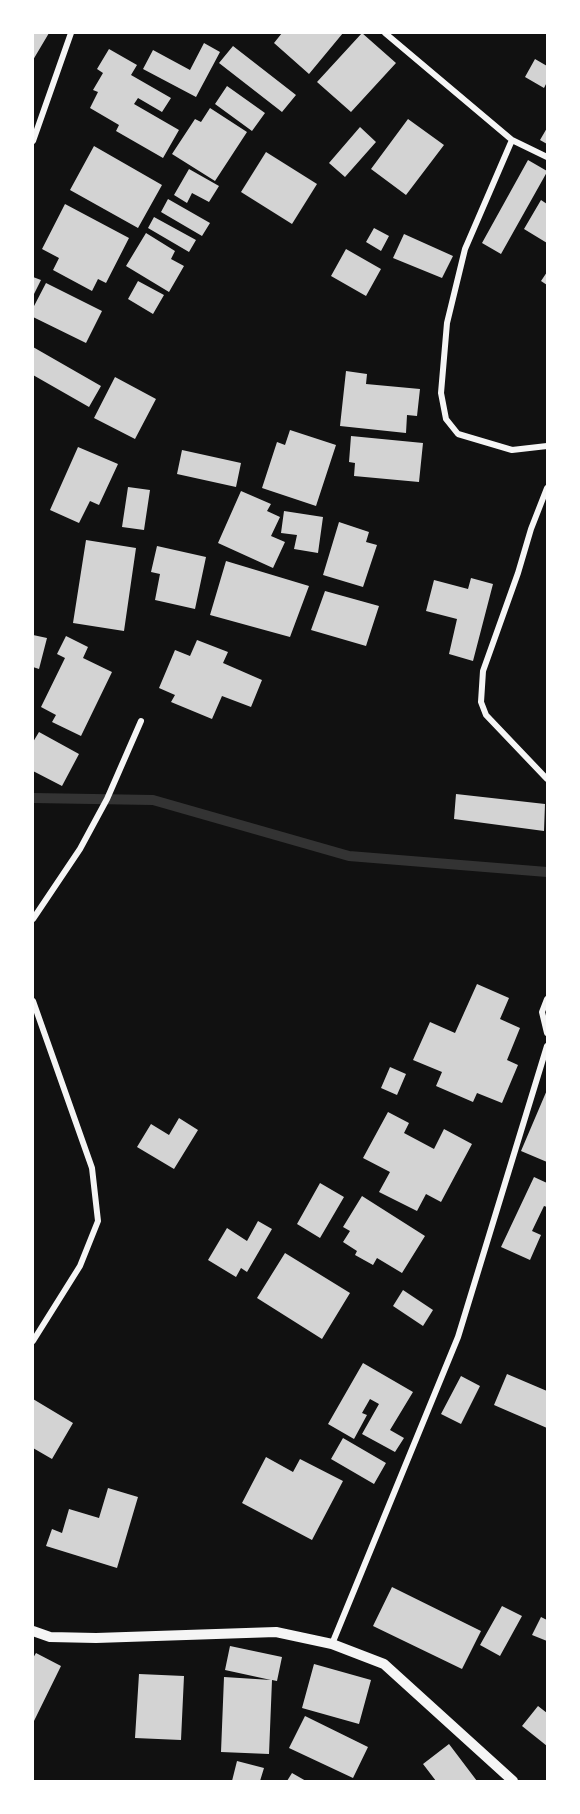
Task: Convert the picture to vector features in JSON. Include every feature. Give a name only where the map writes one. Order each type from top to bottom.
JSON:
[{"type":"street","points":[[33,141],[70,33]]},
{"type":"street","points":[[385,33],[512,140],[547,157]]},
{"type":"street","points":[[512,140],[465,249],[447,323],[441,393],[446,419],[458,434],[512,450],[547,446]]},
{"type":"street","points":[[547,488],[483,671],[481,702],[486,715],[547,779]]},
{"type":"street","points":[[33,919],[80,849],[107,800],[141,722]]},
{"type":"street","points":[[547,999],[542,1012],[547,1032]]},
{"type":"street","points":[[33,1002],[92,1168],[98,1221],[80,1266],[33,1341]]},
{"type":"street","points":[[332,1644],[458,1337],[547,1046]]},
{"type":"street","points":[[33,1631],[50,1637],[96,1638],[276,1632],[332,1644],[384,1664],[513,1781]]},
{"type":"building","points":[[33,33],[49,33],[33,60]]},
{"type":"building","points":[[282,33],[343,33],[309,74],[274,43]]},
{"type":"building","points":[[362,33],[396,63],[351,112],[317,82]]},
{"type":"building","points":[[204,43],[220,52],[196,97],[143,69],[153,50],[190,70]]},
{"type":"building","points":[[233,46],[296,95],[282,112],[219,63]]},
{"type":"building","points":[[109,49],[137,65],[131,75],[171,98],[162,112],[138,98],[134,104],[179,130],[163,158],[116,131],[119,125],[90,108],[98,92],[93,90],[103,73],[97,69]]},
{"type":"building","points":[[535,59],[547,66],[547,82],[544,88],[525,77]]},
{"type":"building","points":[[227,86],[265,113],[252,131],[215,104]]},
{"type":"building","points":[[210,108],[247,132],[215,181],[172,154],[195,119],[201,122]]},
{"type":"building","points":[[408,119],[444,145],[406,195],[371,169]]},
{"type":"building","points":[[360,127],[376,142],[345,177],[329,163]]},
{"type":"building","points":[[547,128],[547,144],[540,140]]},
{"type":"building","points":[[94,146],[162,185],[138,228],[70,190]]},
{"type":"building","points":[[266,152],[317,184],[292,224],[241,192]]},
{"type":"building","points":[[528,160],[547,172],[501,254],[482,243]]},
{"type":"building","points":[[189,169],[219,186],[209,202],[192,193],[187,203],[174,195]]},
{"type":"building","points":[[168,199],[210,223],[202,236],[161,212]]},
{"type":"building","points":[[541,200],[547,204],[547,243],[524,229]]},
{"type":"building","points":[[65,204],[129,238],[106,283],[98,279],[92,291],[53,270],[59,258],[42,249]]},
{"type":"building","points":[[154,217],[196,240],[189,252],[148,228]]},
{"type":"building","points":[[374,228],[389,236],[381,251],[366,242]]},
{"type":"building","points":[[146,233],[175,251],[171,259],[184,266],[169,292],[126,266]]},
{"type":"building","points":[[404,234],[453,256],[442,278],[393,258]]},
{"type":"building","points":[[346,249],[381,269],[366,296],[331,276]]},
{"type":"building","points":[[547,272],[547,285],[541,281]]},
{"type":"building","points":[[33,277],[41,280],[33,296]]},
{"type":"building","points":[[138,281],[164,295],[153,314],[128,299]]},
{"type":"building","points":[[46,283],[102,311],[86,343],[33,317],[33,308]]},
{"type":"building","points":[[33,347],[101,386],[89,407],[33,375]]},
{"type":"building","points":[[346,371],[367,374],[366,384],[420,389],[417,416],[407,415],[406,433],[340,426]]},
{"type":"building","points":[[115,377],[156,399],[135,439],[94,418]]},
{"type":"building","points":[[290,430],[336,445],[316,506],[262,488],[277,442],[285,445]]},
{"type":"building","points":[[351,436],[423,443],[419,482],[354,476],[355,463],[349,462]]},
{"type":"building","points":[[78,447],[118,464],[99,505],[90,501],[79,523],[50,510]]},
{"type":"building","points":[[182,450],[241,463],[236,487],[177,474]]},
{"type":"building","points":[[128,487],[150,490],[144,530],[122,527]]},
{"type":"building","points":[[241,491],[271,504],[267,511],[280,517],[271,536],[285,542],[273,568],[218,543]]},
{"type":"building","points":[[284,511],[323,517],[318,553],[294,549],[297,535],[281,533]]},
{"type":"building","points":[[339,522],[369,532],[366,542],[377,545],[363,587],[323,575]]},
{"type":"building","points":[[86,540],[136,548],[124,631],[73,623]]},
{"type":"building","points":[[157,546],[206,557],[195,609],[155,600],[160,574],[151,572]]},
{"type":"building","points":[[226,561],[309,586],[290,637],[210,615]]},
{"type":"building","points":[[471,578],[493,584],[473,661],[449,654],[457,619],[426,611],[434,580],[468,589]]},
{"type":"building","points":[[325,591],[379,606],[366,646],[311,630]]},
{"type":"building","points":[[33,635],[47,638],[39,669],[33,667]]},
{"type":"building","points":[[66,636],[88,647],[83,658],[112,672],[81,736],[52,722],[56,715],[41,707],[65,658],[57,654]]},
{"type":"building","points":[[197,640],[228,652],[223,663],[262,680],[251,707],[222,696],[212,719],[171,702],[175,695],[159,688],[175,650],[190,656]]},
{"type":"building","points":[[39,732],[79,754],[62,786],[33,771],[33,742]]},
{"type":"building","points":[[456,794],[545,804],[544,831],[454,819]]},
{"type":"building","points":[[477,984],[509,998],[500,1019],[520,1028],[507,1060],[518,1065],[502,1103],[477,1093],[473,1102],[436,1086],[442,1072],[413,1060],[430,1022],[455,1033]]},
{"type":"building","points":[[390,1067],[406,1074],[397,1095],[381,1088]]},
{"type":"building","points":[[547,1090],[547,1162],[521,1151]]},
{"type":"building","points":[[388,1112],[409,1123],[404,1133],[434,1149],[444,1129],[472,1144],[441,1202],[426,1194],[417,1211],[379,1192],[390,1172],[363,1158]]},
{"type":"building","points":[[179,1118],[198,1130],[174,1169],[137,1147],[151,1124],[169,1135]]},
{"type":"building","points":[[534,1177],[547,1183],[547,1207],[544,1206],[532,1231],[541,1235],[530,1260],[501,1247]]},
{"type":"building","points":[[320,1183],[344,1197],[320,1238],[297,1224]]},
{"type":"building","points":[[362,1196],[425,1236],[402,1273],[377,1258],[373,1265],[355,1255],[357,1251],[343,1242],[350,1231],[343,1227]]},
{"type":"building","points":[[258,1221],[272,1229],[247,1272],[241,1268],[236,1277],[208,1260],[227,1228],[247,1241]]},
{"type":"building","points":[[285,1253],[350,1293],[322,1339],[257,1298]]},
{"type":"building","points":[[403,1290],[433,1310],[423,1326],[393,1306]]},
{"type":"building","points":[[363,1363],[413,1392],[390,1430],[404,1438],[395,1452],[362,1434],[379,1404],[370,1399],[362,1413],[367,1415],[354,1439],[328,1424]]},
{"type":"building","points":[[507,1374],[547,1391],[547,1428],[494,1405]]},
{"type":"building","points":[[461,1376],[480,1386],[461,1424],[441,1414]]},
{"type":"building","points":[[33,1399],[73,1423],[52,1459],[33,1448]]},
{"type":"building","points":[[343,1438],[386,1463],[374,1484],[331,1459]]},
{"type":"building","points":[[266,1457],[293,1472],[300,1459],[343,1481],[312,1540],[242,1503]]},
{"type":"building","points":[[108,1488],[138,1497],[117,1568],[46,1546],[52,1529],[62,1533],[69,1509],[99,1518]]},
{"type":"building","points":[[392,1587],[481,1631],[462,1669],[373,1626]]},
{"type":"building","points":[[502,1606],[522,1616],[500,1656],[480,1645]]},
{"type":"building","points":[[541,1617],[547,1620],[547,1641],[532,1635]]},
{"type":"building","points":[[230,1646],[282,1657],[277,1681],[272,1680],[269,1754],[221,1752],[224,1677],[271,1680],[225,1670]]},
{"type":"building","points":[[36,1653],[61,1666],[33,1723],[33,1658]]},
{"type":"building","points":[[314,1664],[371,1680],[359,1724],[302,1708]]},
{"type":"building","points":[[139,1674],[184,1676],[181,1740],[135,1738]]},
{"type":"building","points":[[538,1706],[547,1713],[547,1746],[522,1726]]},
{"type":"building","points":[[305,1716],[368,1747],[353,1778],[289,1748]]},
{"type":"building","points":[[449,1744],[477,1781],[436,1781],[423,1764]]},
{"type":"building","points":[[237,1761],[264,1768],[260,1781],[232,1781]]},
{"type":"building","points":[[292,1773],[306,1781],[287,1781]]},
{"type":"waterway","points":[[33,798],[153,800],[349,856],[547,872]]}]
